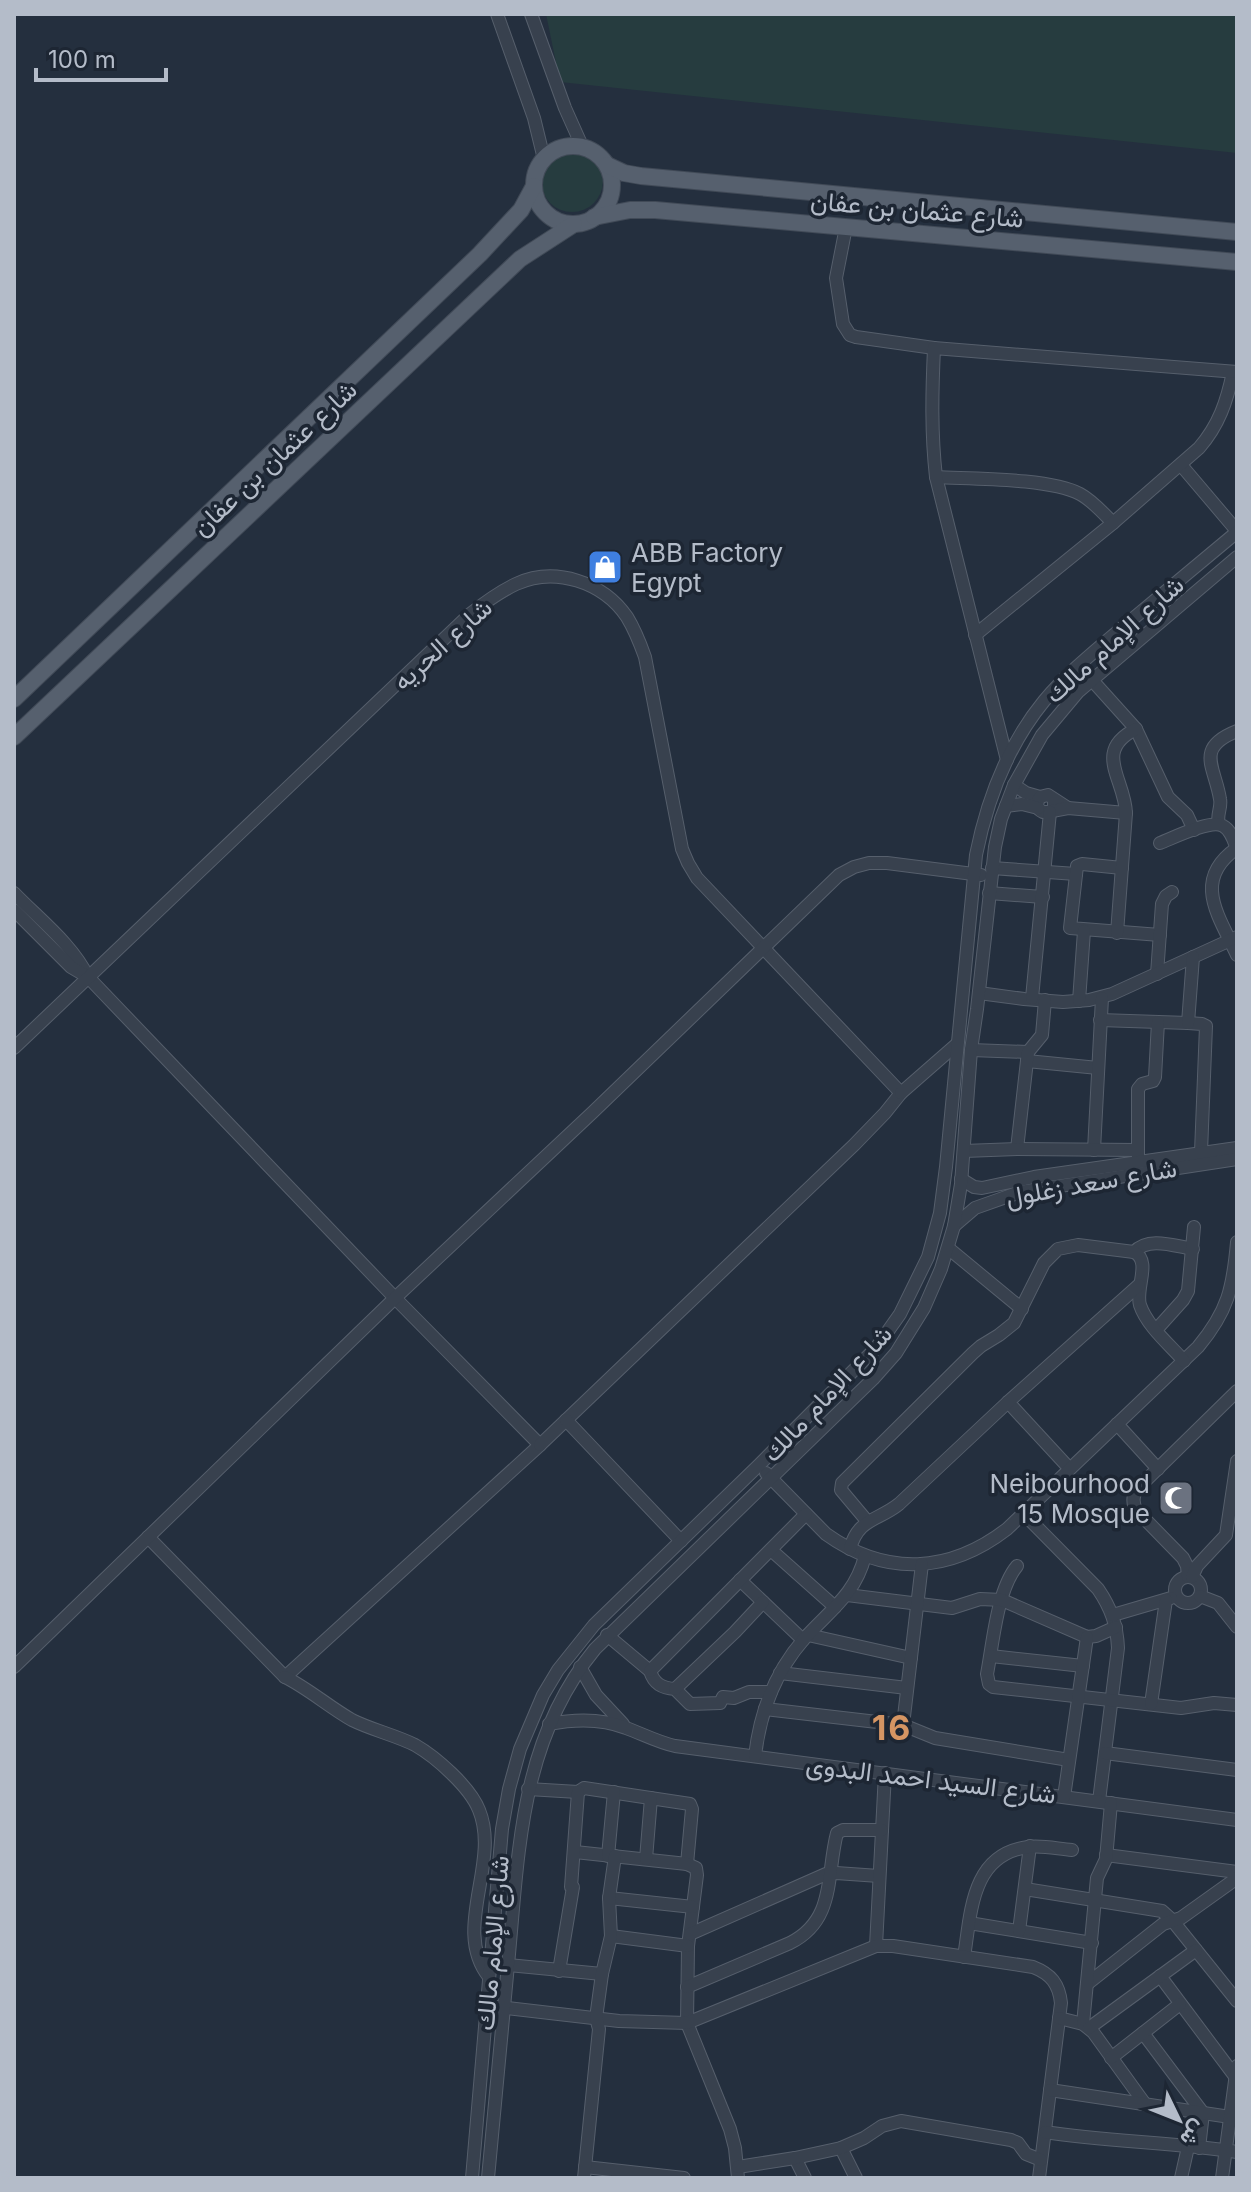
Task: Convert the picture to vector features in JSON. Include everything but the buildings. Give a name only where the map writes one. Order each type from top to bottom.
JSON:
[{"type":"main road","points":[[582,146],[600,156],[607,165],[612,188],[603,210],[594,217],[574,224],[562,222],[542,209],[536,198],[534,186],[538,167],[555,150],[582,146]]},
{"type":"main road","name":"شارع عثمان بن عفان","points":[[607,165],[641,176],[1237,232]]},
{"type":"main road","name":"شارع عثمان بن عفان","points":[[14,699],[480,254],[521,210],[534,186]]},
{"type":"main road","name":"شارع عثمان بن عفان","points":[[594,217],[630,210],[655,210],[1237,262]]},
{"type":"main road","name":"شارع عثمان بن عفان","points":[[14,737],[520,259],[574,224]]},
{"type":"street","points":[[497,14],[534,118],[544,159]]},
{"type":"street","points":[[531,14],[582,146]]},
{"type":"street","points":[[846,227],[836,278],[843,324],[846,331],[856,337],[934,348],[1235,372],[1221,417],[1211,434],[1181,465],[975,635]]},
{"type":"street","points":[[934,348],[931,408],[936,477],[1007,760]]},
{"type":"street","points":[[1181,465],[1237,532]]},
{"type":"street","points":[[936,477],[1069,489],[1083,496],[1113,523]]},
{"type":"street","name":"شارع الإمام مالك","points":[[472,2178],[505,1809],[530,1721],[550,1683],[594,1625],[876,1348],[900,1314],[920,1277],[931,1247],[941,1202],[974,874],[985,816],[1007,760],[1029,721],[1074,669],[1237,532]]},
{"type":"street","name":"شارع الإمام مالك","points":[[488,2178],[520,1834],[528,1789],[549,1724],[580,1667],[607,1635],[873,1379],[896,1353],[924,1308],[954,1226],[989,893],[998,833],[1014,785],[1053,720],[1091,679],[1237,557]]},
{"type":"street","name":"شارع الحريه","points":[[14,1048],[469,615],[493,596],[519,582],[548,576],[570,577],[589,584],[608,598],[625,614],[637,634],[645,657],[682,849],[697,878],[901,1093]]},
{"type":"street","points":[[1091,679],[1136,729],[1168,797],[1187,815],[1194,830]]},
{"type":"street","points":[[1117,933],[1126,813],[1112,760],[1121,739],[1136,729]]},
{"type":"street","points":[[1219,824],[1217,816],[1221,801],[1210,766],[1210,754],[1216,744],[1234,732],[1237,747]]},
{"type":"street","points":[[1014,785],[1047,806]]},
{"type":"street","points":[[1006,806],[1022,804],[1126,813]]},
{"type":"street","points":[[1017,1149],[1028,1056],[1042,1035],[1038,999],[1047,806]]},
{"type":"street","points":[[1160,843],[1194,830],[1219,824],[1226,827],[1237,848],[1216,868],[1211,895],[1215,909],[1234,939],[1237,955]]},
{"type":"street","points":[[14,1667],[839,875],[869,863],[974,874],[1076,874]]},
{"type":"street","points":[[1122,868],[1080,864],[1076,867],[1071,930],[1160,935]]},
{"type":"street","points":[[1157,974],[1162,904],[1172,892]]},
{"type":"street","points":[[14,893],[78,960],[88,977],[540,1445]]},
{"type":"street","points":[[989,893],[1043,897]]},
{"type":"street","points":[[14,910],[71,967],[88,977]]},
{"type":"street","points":[[1079,1001],[1084,931]]},
{"type":"street","points":[[979,993],[1024,999],[1079,1001],[1102,998],[1234,939]]},
{"type":"street","points":[[1188,1023],[1193,957]]},
{"type":"street","points":[[966,963],[971,969],[982,964]]},
{"type":"street","points":[[1094,1150],[1102,998]]},
{"type":"street","points":[[961,1009],[963,1005],[972,1003],[977,1009]]},
{"type":"street","points":[[1100,1020],[1203,1024],[1207,1028],[1201,1152]]},
{"type":"street","points":[[964,1151],[1094,1150],[1138,1156],[1138,1089],[1155,1077],[1158,1022]]},
{"type":"street","points":[[285,1677],[540,1445],[854,1145],[901,1093],[957,1044]]},
{"type":"street","points":[[971,1050],[1098,1068]]},
{"type":"street","name":"شارع سعد زغلول","points":[[961,1179],[982,1188],[1138,1156],[1237,1148]]},
{"type":"street","name":"شارع سعد زغلول","points":[[954,1226],[975,1208],[1020,1192],[1237,1159]]},
{"type":"street","points":[[1156,1330],[1186,1296],[1194,1227]]},
{"type":"street","points":[[759,1465],[826,1534],[865,1556],[893,1563],[922,1564],[949,1560],[978,1549],[1007,1529],[1210,1333],[1236,1279],[1237,1242]]},
{"type":"street","points":[[1134,1252],[1145,1244],[1153,1243],[1193,1249]]},
{"type":"street","points":[[867,1521],[841,1490],[842,1483],[973,1353],[1008,1329],[1022,1309],[1044,1263],[1058,1249],[1078,1245],[1140,1255],[1143,1261],[1140,1304],[1146,1318],[1184,1361]]},
{"type":"street","points":[[948,1248],[1022,1309]]},
{"type":"street","points":[[850,1549],[853,1538],[867,1521],[899,1504],[1139,1285]]},
{"type":"street","points":[[847,1595],[952,1608],[980,1599],[1002,1600],[1087,1637],[1096,1636],[1115,1621],[1171,1598],[1188,1604],[1195,1601],[1200,1596],[1200,1584],[1190,1577],[1183,1558],[1137,1511],[1133,1497],[1136,1490],[1237,1391]]},
{"type":"street","points":[[1008,1402],[1069,1468]]},
{"type":"street","points":[[566,1420],[681,1541]]},
{"type":"street","points":[[1117,1424],[1158,1469]]},
{"type":"street","points":[[1151,1704],[1171,1598],[1178,1581],[1190,1577],[1226,1535],[1237,1461]]},
{"type":"street","points":[[1023,1513],[1098,1589],[1115,1621],[1118,1648],[1105,1753],[1106,1855],[1097,1878],[1086,2026]]},
{"type":"street","points":[[650,1671],[806,1514]]},
{"type":"street","points":[[148,1537],[285,1677],[361,1724],[416,1746],[442,1766],[474,1800],[480,1811],[484,1838],[475,1938],[477,1958],[489,1977]]},
{"type":"street","points":[[771,1550],[835,1607]]},
{"type":"street","points":[[755,1756],[765,1709],[780,1673],[806,1637],[847,1595],[862,1570],[865,1556]]},
{"type":"street","points":[[903,1725],[922,1564]]},
{"type":"street","points":[[1017,1566],[1006,1582],[1002,1600],[987,1679],[993,1687],[1181,1708],[1214,1703],[1237,1704]]},
{"type":"street","points":[[740,1580],[806,1637],[911,1658]]},
{"type":"street","points":[[1200,1596],[1218,1603],[1237,1627]]},
{"type":"street","points":[[675,1689],[763,1602]]},
{"type":"street","points":[[607,1635],[650,1671],[653,1679],[663,1688],[675,1689],[690,1704],[720,1703],[723,1697],[771,1692]]},
{"type":"street","points":[[1064,1797],[1087,1637]]},
{"type":"street","points":[[991,1656],[1083,1666]]},
{"type":"street","name":"شارع السيد احمد البدوى","points":[[580,1667],[606,1707],[628,1729]]},
{"type":"street","points":[[780,1673],[907,1688]]},
{"type":"street","points":[[765,1709],[903,1725],[935,1738],[1069,1760]]},
{"type":"street","name":"شارع السيد احمد البدوى","points":[[549,1724],[597,1720],[675,1746],[1237,1820]]},
{"type":"street","points":[[1105,1753],[1237,1770]]},
{"type":"street","points":[[876,1946],[885,1773]]},
{"type":"street","points":[[528,1789],[578,1792]]},
{"type":"street","points":[[559,1971],[573,1887],[579,1789],[690,1804],[687,1864]]},
{"type":"street","points":[[614,1792],[609,1898],[611,1936],[596,2018],[599,2029],[584,2172],[684,2178]]},
{"type":"street","points":[[646,1859],[651,1798]]},
{"type":"street","points":[[687,1987],[806,1934],[822,1913],[838,1831],[882,1830]]},
{"type":"street","points":[[964,1957],[974,1894],[985,1873],[1012,1851],[1030,1846],[1072,1850]]},
{"type":"street","points":[[1019,1931],[1030,1846]]},
{"type":"street","points":[[575,1852],[687,1864],[693,1865],[697,1872],[689,1940],[687,2023],[730,2129],[738,2173],[841,2148],[882,2126],[901,2121],[1011,2140],[1018,2143],[1028,2156],[1041,2160]]},
{"type":"street","points":[[1106,1855],[1237,1872]]},
{"type":"street","points":[[611,1936],[689,1940],[830,1873],[879,1876]]},
{"type":"street","points":[[1087,1984],[1163,1924],[1181,1918],[1237,1878]]},
{"type":"street","points":[[1025,1889],[1158,1909],[1166,1913],[1237,2001]]},
{"type":"street","points":[[609,1898],[693,1907]]},
{"type":"street","points":[[969,1923],[1092,1943]]},
{"type":"street","points":[[487,2005],[645,2023],[687,2023],[876,1946],[893,1946],[1042,1970],[1050,1976],[1060,1993],[1039,2178]]},
{"type":"street","points":[[1086,2026],[1196,1950]]},
{"type":"street","points":[[508,1965],[602,1974]]},
{"type":"street","points":[[1160,1976],[1236,2075],[1230,2117],[1231,2151],[1222,2178]]},
{"type":"street","points":[[1111,2058],[1180,2004]]},
{"type":"street","points":[[1059,2018],[1086,2026],[1145,2104]]},
{"type":"street","points":[[1143,2033],[1203,2113]]},
{"type":"street","points":[[1050,2090],[1230,2117]]},
{"type":"street","points":[[1181,2178],[1203,2113]]},
{"type":"street","points":[[1045,2132],[1231,2151]]},
{"type":"street","points":[[841,2148],[856,2178]]},
{"type":"street","points":[[795,2158],[805,2178]]},
{"type":"green space","points":[[546,14],[1237,14],[1237,153],[560,82]]},
{"type":"green space","points":[[572,150],[594,159],[603,181],[594,203],[572,212],[550,203],[541,181],[550,159]]},
{"type":"place","name":"ABB Factory Egypt","points":[[605,567]]},
{"type":"place","name":"Neibourhood 15 Mosque","points":[[1176,1498]]},
{"type":"district","name":"16","points":[[892,1727]]}]
